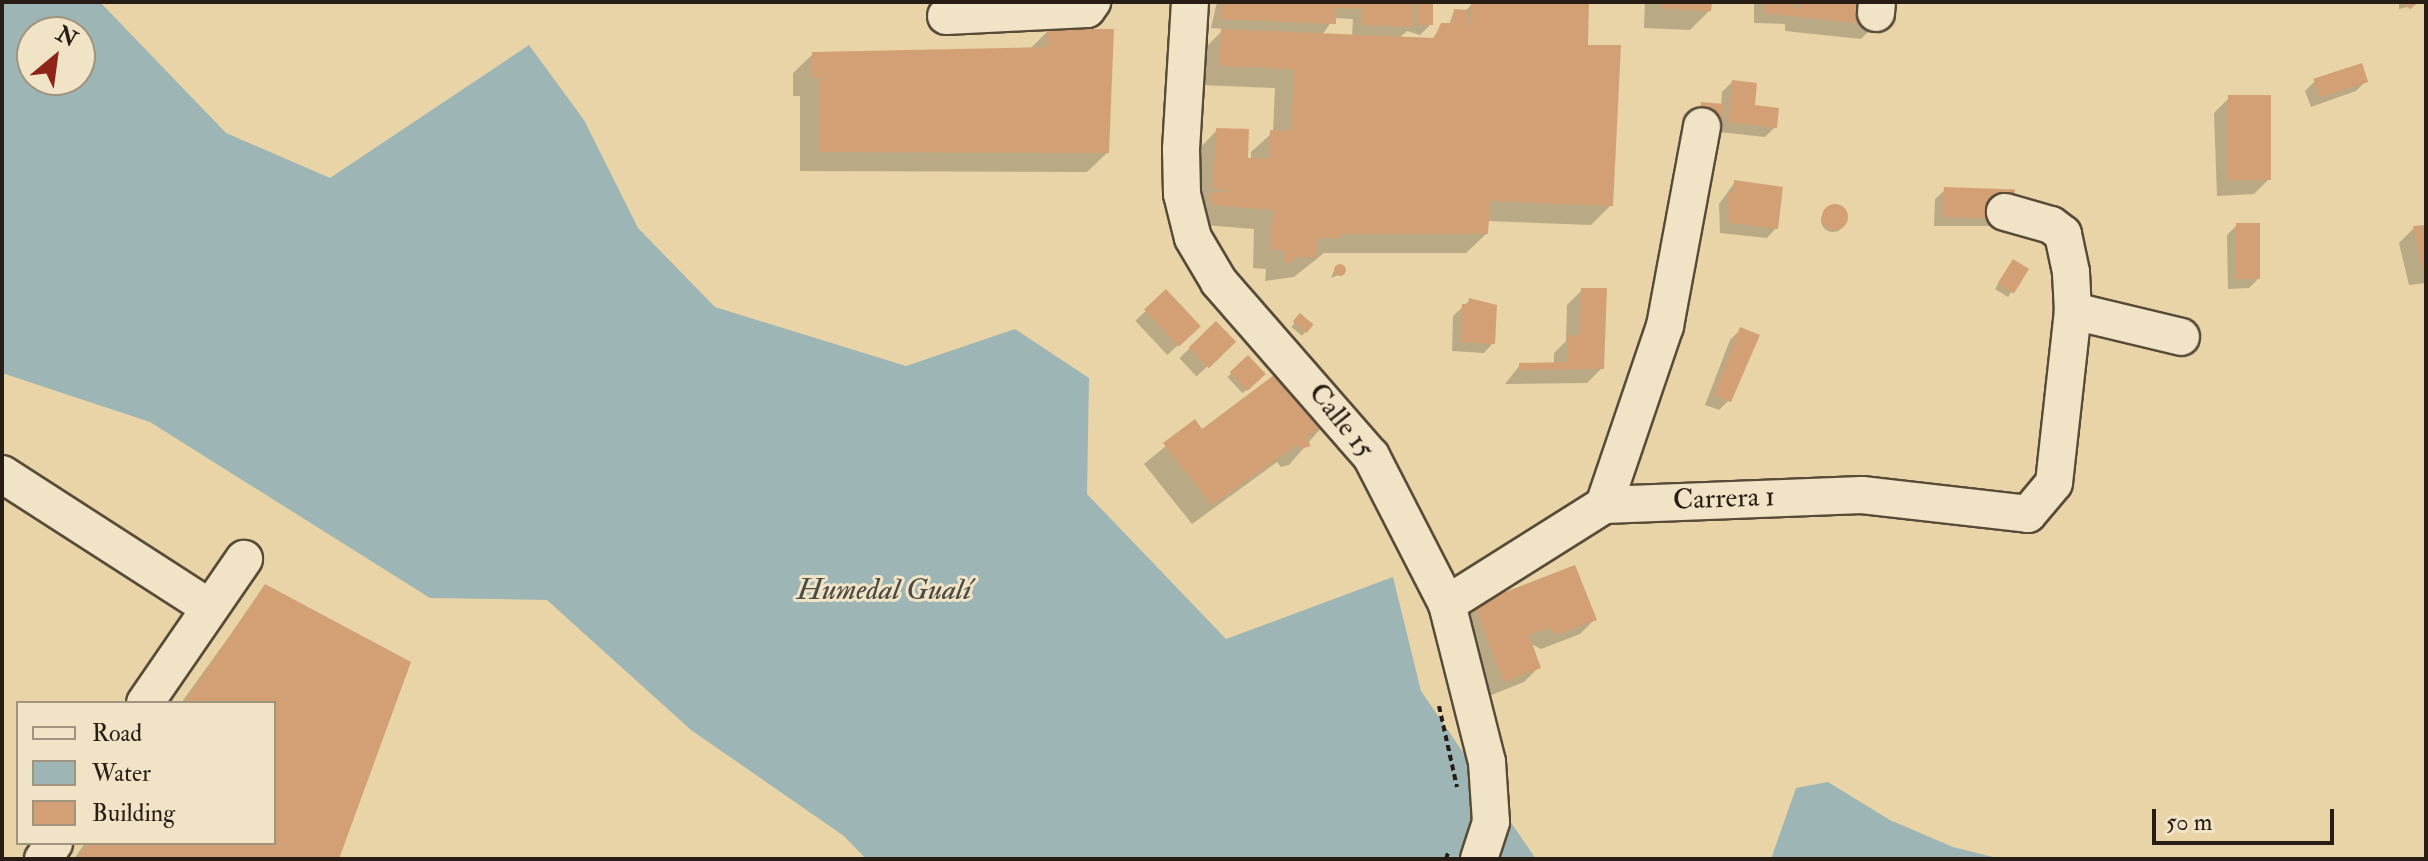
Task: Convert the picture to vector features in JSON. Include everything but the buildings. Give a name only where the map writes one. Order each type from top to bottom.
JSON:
[{"type":"street","points":[[946,16],[1087,9],[1092,2]]},
{"type":"street","name":"Calle 15","points":[[1190,2],[1181,149],[1182,194],[1193,238],[1219,282],[1371,456],[1447,604],[1487,762],[1491,822],[1479,859]]},
{"type":"street","points":[[1447,604],[1604,505],[1665,326],[1702,126]]},
{"type":"street","points":[[2005,212],[2051,225],[2063,234],[2068,244],[2073,311],[2181,337]]},
{"type":"street","name":"Carrera 1","points":[[1604,505],[1862,495],[2028,514],[2054,483],[2073,311]]},
{"type":"street","points":[[2,474],[208,607]]},
{"type":"street","points":[[146,701],[208,607],[244,559]]},
{"type":"water","name":"Humedal Gualí","points":[[2,2],[100,2],[226,133],[330,178],[529,45],[584,120],[638,228],[715,307],[906,366],[1015,329],[1089,378],[1087,494],[1226,639],[1393,577],[1421,691],[1536,859],[866,859],[844,836],[691,730],[547,600],[430,598],[150,422],[2,373]]},
{"type":"water","points":[[1828,782],[1890,820],[1953,847],[2001,859],[1771,859],[1796,788]]}]
